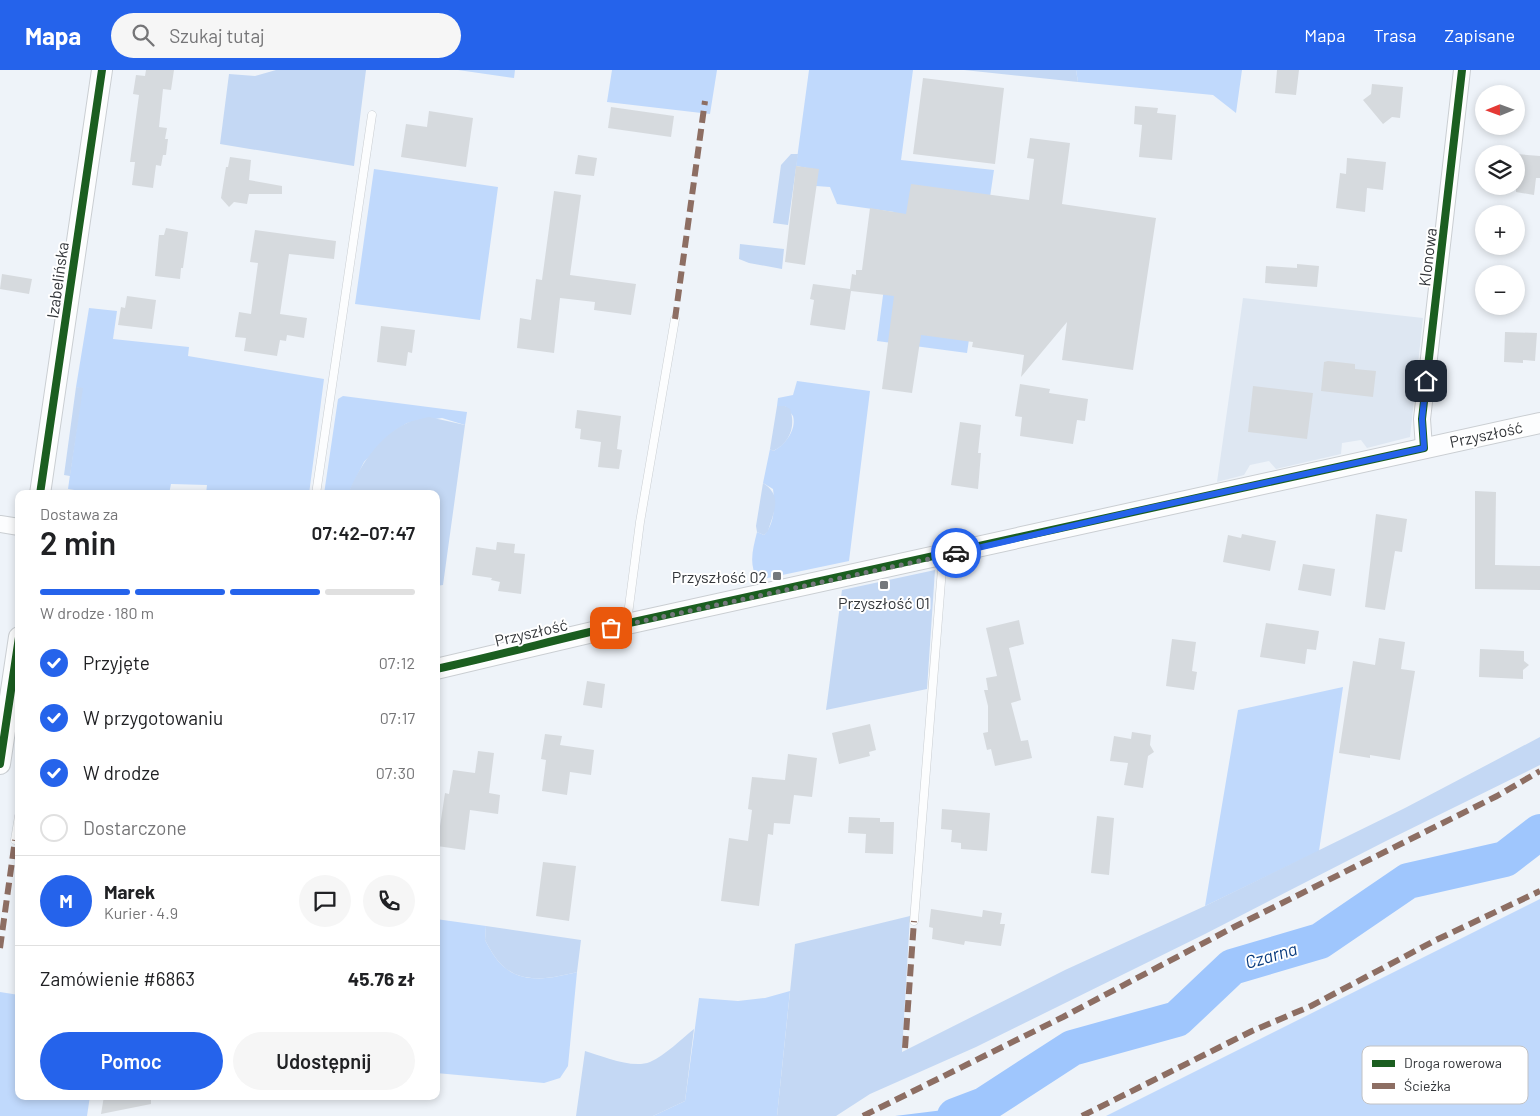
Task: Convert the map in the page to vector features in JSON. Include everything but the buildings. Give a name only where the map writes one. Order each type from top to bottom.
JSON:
[{"type":"street","name":"Izabelińska","points":[[41,490],[102,70]]},
{"type":"street","name":"Klonowa","points":[[1424,448],[1422,419],[1462,70]]},
{"type":"street","name":"Przyszłość","points":[[440,668],[627,624],[943,556],[1132,512],[1540,423]]},
{"type":"street","points":[[0,524],[15,526]]},
{"type":"street","points":[[15,664],[0,763],[15,759]]},
{"type":"lane","points":[[317,490],[372,115]]},
{"type":"lane","points":[[627,624],[640,522],[674,319]]},
{"type":"lane","points":[[914,921],[943,556]]},
{"type":"shaded area","points":[[276,70],[366,70],[354,166],[220,144],[229,74],[255,76]]},
{"type":"shaded area","points":[[458,70],[515,70],[514,78]]},
{"type":"shaded area","points":[[612,70],[717,70],[710,114],[607,102]]},
{"type":"shaded area","points":[[809,70],[913,70],[901,160],[994,170],[967,353],[877,341],[894,212],[837,204],[830,187],[816,186],[818,170],[796,166]]},
{"type":"shaded area","points":[[964,70],[1076,70],[1078,82]]},
{"type":"shaded area","points":[[1076,70],[1242,70],[1236,113],[1213,95],[1078,82]]},
{"type":"shaded area","points":[[791,154],[798,154],[788,225],[773,223],[781,165]]},
{"type":"shaded area","points":[[374,169],[498,187],[480,320],[355,304]]},
{"type":"shaded area","points":[[740,244],[784,249],[782,269],[749,263],[739,259]]},
{"type":"shaded area","points":[[1243,298],[1423,318],[1410,437],[1367,448],[1361,440],[1342,443],[1341,454],[1276,469],[1269,461],[1250,465],[1244,475],[1217,482]]},
{"type":"shaded area","points":[[89,308],[117,311],[113,339],[189,347],[188,356],[324,379],[310,490],[206,490],[207,485],[171,484],[170,490],[68,489],[82,389],[76,387]]},
{"type":"shaded area","points":[[797,381],[870,391],[849,561],[758,580],[752,562],[754,544],[757,532],[764,535],[768,530],[773,513],[773,489],[763,483],[770,449],[773,451],[789,437],[794,421],[793,416],[785,406],[777,406],[778,398],[793,395]]},
{"type":"shaded area","points":[[76,387],[83,388],[70,476],[64,475]]},
{"type":"shaded area","points":[[343,396],[467,412],[465,425],[442,418],[407,423],[393,432],[364,462],[350,490],[325,490],[338,399]]},
{"type":"shaded area","points":[[777,406],[785,406],[790,409],[792,428],[784,443],[773,451],[770,449]]},
{"type":"shaded area","points":[[429,417],[465,425],[443,585],[440,585],[440,490],[350,490],[364,463],[379,444],[397,429],[415,420]]},
{"type":"shaded area","points":[[763,483],[773,493],[775,499],[768,531],[764,535],[757,532],[756,526]]},
{"type":"shaded area","points":[[935,570],[927,689],[826,710],[842,590]]},
{"type":"shaded area","points":[[1343,687],[1319,851],[1205,906],[1238,710]]},
{"type":"shaded area","points":[[1540,737],[1540,765],[1386,841],[1205,934],[976,1047],[870,1094],[836,1116],[777,1116],[795,944],[910,916],[902,1052],[1065,970],[1205,906],[1405,808]]},
{"type":"shaded area","points":[[1540,899],[1540,1116],[1106,1116]]},
{"type":"shaded area","points":[[440,920],[486,926],[485,940],[495,957],[503,966],[520,976],[549,978],[577,972],[568,1066],[560,1078],[544,1083],[440,1073]]},
{"type":"shaded area","points":[[486,926],[581,940],[577,972],[548,978],[529,978],[511,972],[493,954],[485,940]]},
{"type":"shaded area","points":[[790,991],[777,1116],[653,1116],[685,1101],[699,998],[738,1001],[765,998]]},
{"type":"shaded area","points":[[0,992],[15,994],[15,1100],[89,1100],[87,1116],[0,1116]]},
{"type":"shaded area","points":[[694,1029],[685,1101],[653,1116],[576,1116],[585,1051],[617,1061],[643,1064],[662,1055]]},
{"type":"shaded area","points":[[984,1105],[964,1116],[895,1116]]},
{"type":"waterway","name":"Czarna","points":[[955,1116],[984,1105],[1072,1048],[1177,1019],[1232,967],[1320,941],[1408,881],[1505,859],[1540,832]]},
{"type":"marked path","points":[[675,319],[705,101]]},
{"type":"marked path","points":[[863,1116],[1063,1017],[1234,927],[1497,796],[1540,771]]},
{"type":"marked path","points":[[0,948],[15,840]]},
{"type":"marked path","points":[[1082,1116],[1252,1031],[1311,1006],[1436,940],[1540,891]]},
{"type":"marked path","points":[[905,1048],[914,921]]},
{"type":"cycle path","points":[[41,490],[102,70]]},
{"type":"cycle path","points":[[440,668],[629,623],[1424,448],[1422,419],[1462,70]]},
{"type":"cycle path","points":[[0,764],[15,664]]},
{"type":"way so far","points":[[611,628],[956,553]]},
{"type":"place","name":"Przyszłość 02","points":[[777,576]]},
{"type":"place","name":"Przyszłość 01","points":[[884,585]]},
{"type":"route","points":[[956,553],[1424,448],[1422,419],[1426,381]]}]
